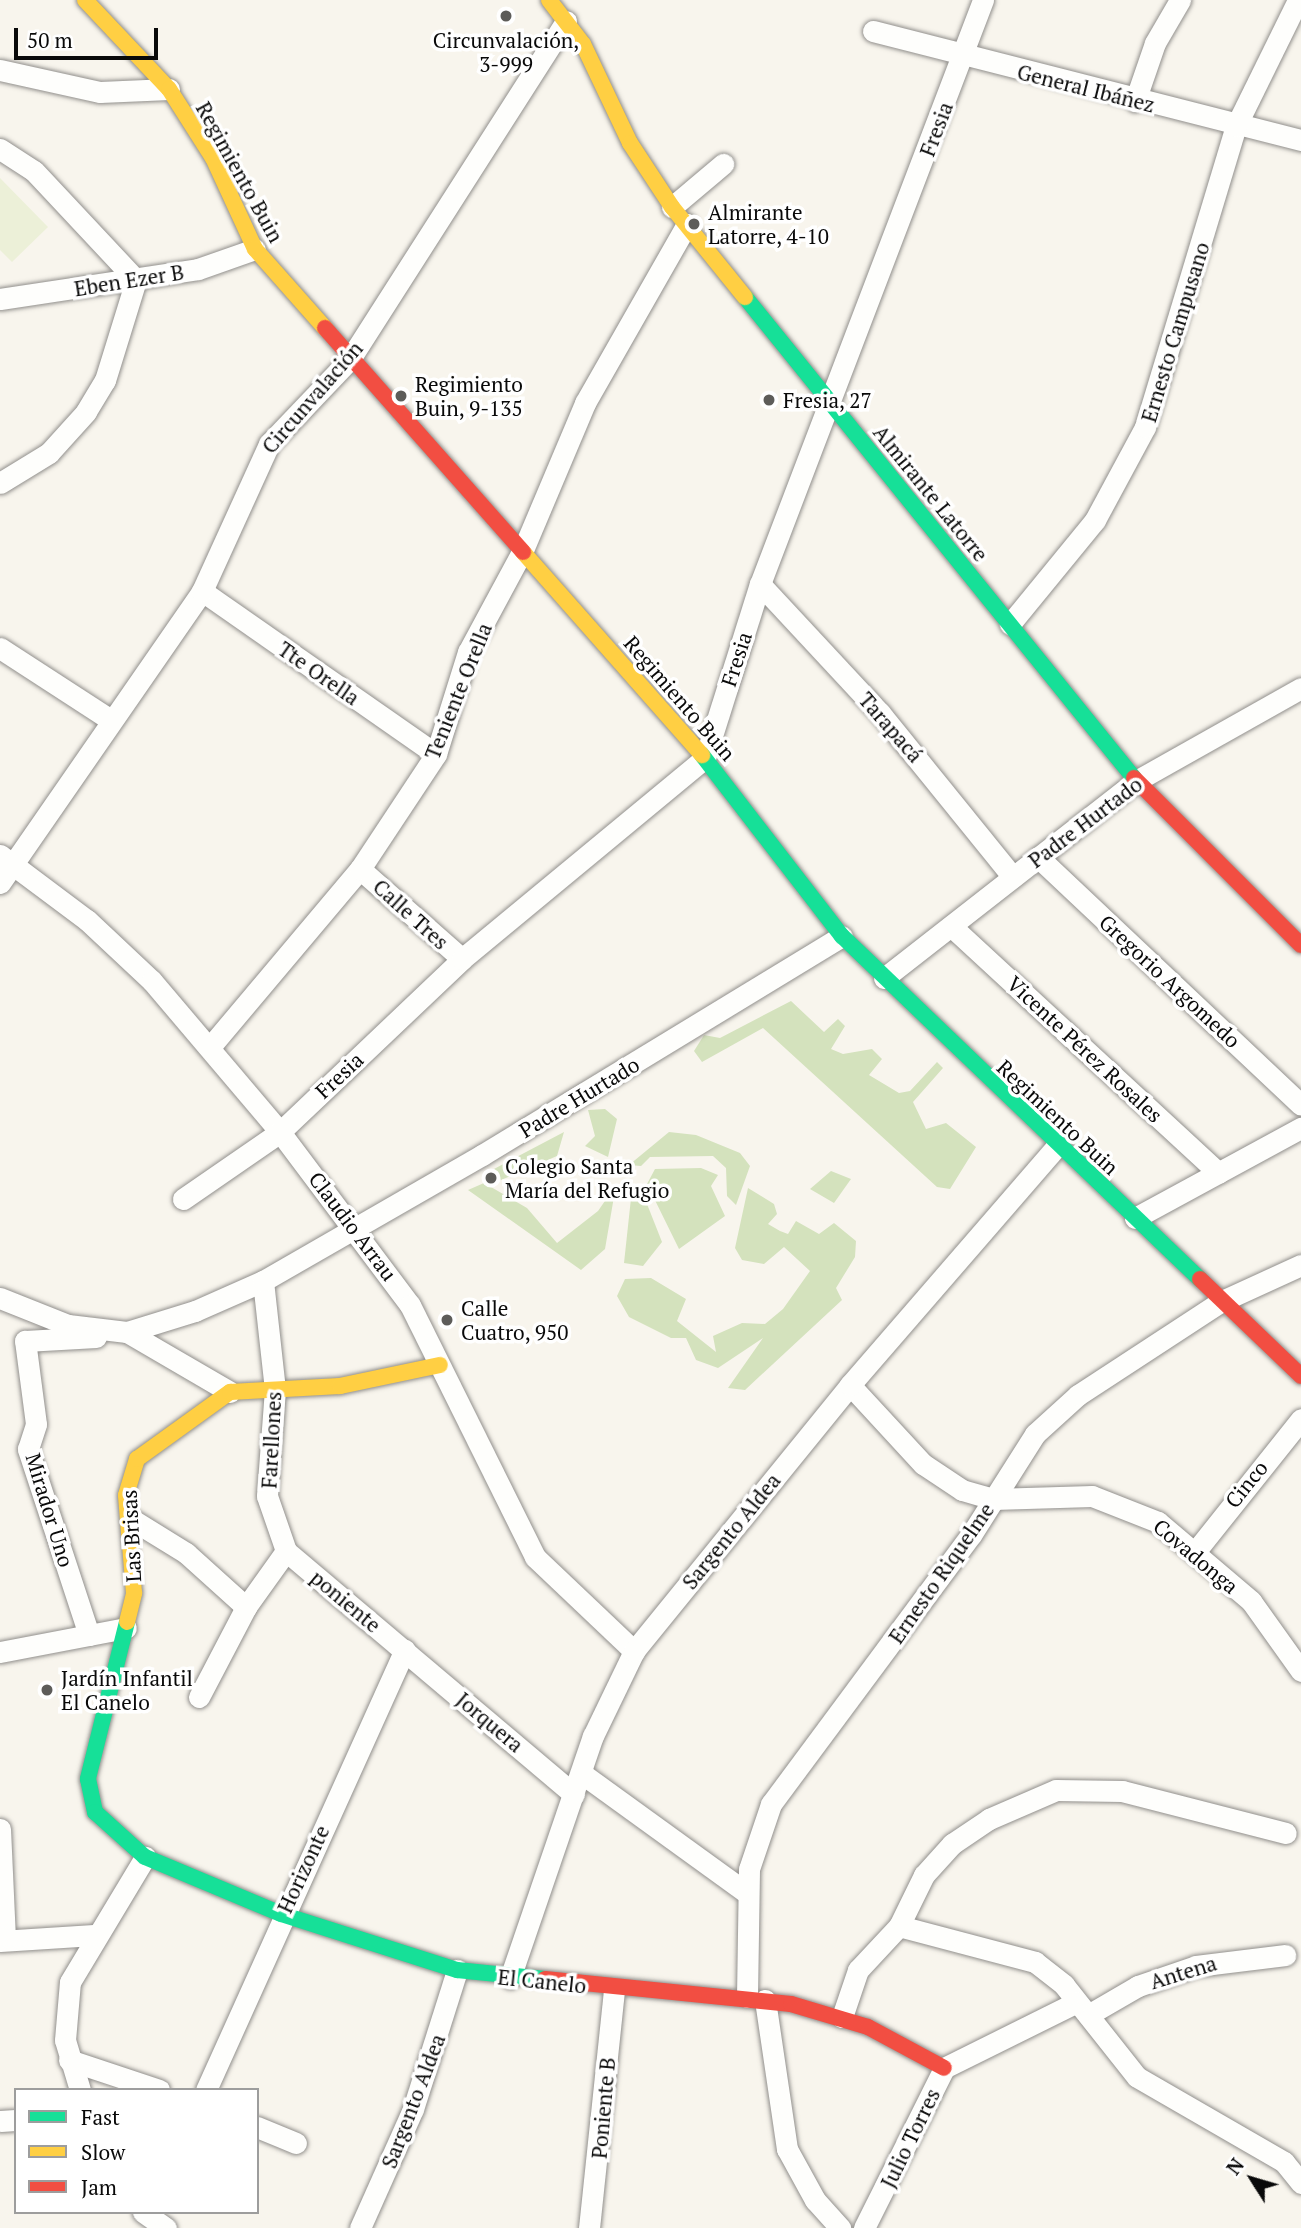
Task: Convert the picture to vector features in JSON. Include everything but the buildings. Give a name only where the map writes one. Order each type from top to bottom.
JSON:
[{"type":"street","name":"Regimiento Buin","points":[[85,0],[169,89],[213,158],[255,248],[350,359],[523,550],[705,758],[842,936],[1057,1146],[1301,1377]]},
{"type":"street","name":"Almirante Latorre","points":[[549,0],[598,69],[630,143],[672,207],[1136,781],[1301,945]]},
{"type":"street","name":"Fresia","points":[[183,1199],[280,1132],[462,960],[705,758],[760,584],[832,406],[983,0]]},
{"type":"street","points":[[1135,101],[1155,43],[1180,0]]},
{"type":"street","name":"Ernesto Campusano","points":[[1010,624],[1088,529],[1145,427],[1237,126],[1298,0]]},
{"type":"street","name":"Circunvalación","points":[[0,883],[7,859],[111,720],[202,591],[269,444],[350,359],[566,21]]},
{"type":"street","name":"General Ibáñez","points":[[873,30],[962,57],[1301,140]]},
{"type":"street","points":[[0,70],[100,92],[169,89]]},
{"type":"street","points":[[0,149],[34,171],[136,280],[105,380],[86,412],[49,453],[0,483]]},
{"type":"street","points":[[672,207],[723,164]]},
{"type":"street","name":"Teniente Orella","points":[[209,1047],[360,869],[436,754],[468,652],[523,550],[585,403],[687,224]]},
{"type":"street","name":"Eben Ezer B","points":[[0,299],[198,269],[255,248]]},
{"type":"street","name":"Tarapacá","points":[[760,584],[880,713],[1013,877]]},
{"type":"street","name":"Tte Orella","points":[[202,591],[436,754]]},
{"type":"street","points":[[0,648],[111,720]]},
{"type":"street","name":"Padre Hurtado","points":[[884,978],[1136,781],[1301,688]]},
{"type":"street","name":"Gregorio Argomedo","points":[[1038,858],[1301,1105]]},
{"type":"street","name":"Claudio Arrau","points":[[7,859],[121,950],[209,1047],[356,1227],[410,1305],[535,1557],[634,1651]]},
{"type":"street","name":"Calle Tres","points":[[360,869],[462,960]]},
{"type":"street","name":"Vicente Pérez Rosales","points":[[951,926],[1219,1173]]},
{"type":"street","name":"Padre Hurtado","points":[[0,1298],[68,1325],[127,1332],[263,1281],[842,936]]},
{"type":"street","points":[[1135,1218],[1301,1128]]},
{"type":"street","name":"Sargento Aldea","points":[[510,1978],[581,1773],[634,1651],[850,1385],[1057,1146]]},
{"type":"street","name":"Ernesto Riquelme","points":[[840,2228],[809,2192],[787,2149],[756,1998],[747,1893],[761,1828],[784,1782],[912,1618],[1035,1434],[1063,1406],[1220,1302],[1301,1265]]},
{"type":"street","name":"Farellones","points":[[263,1281],[275,1389],[267,1496],[286,1551]]},
{"type":"street","name":"Mirador Uno","points":[[89,1634],[29,1449],[36,1424],[25,1341],[94,1339],[104,1329]]},
{"type":"street","points":[[127,1332],[230,1392],[373,1382],[440,1365]]},
{"type":"street","name":"Covadonga","points":[[850,1385],[923,1464],[962,1490],[993,1499],[1110,1500],[1158,1522],[1251,1601],[1301,1671]]},
{"type":"street","name":"Las Brisas","points":[[145,1857],[95,1812],[87,1788],[126,1628],[136,1574],[127,1482],[137,1459],[230,1392]]},
{"type":"street","name":"Cinco","points":[[1195,1552],[1301,1419]]},
{"type":"street","points":[[131,1519],[186,1553],[246,1607]]},
{"type":"street","points":[[199,1697],[246,1607],[286,1551]]},
{"type":"street","name":"poniente","points":[[286,1551],[405,1650]]},
{"type":"street","points":[[0,1652],[126,1628]]},
{"type":"street","name":"Jorquera","points":[[405,1650],[574,1794]]},
{"type":"street","name":"Horizonte","points":[[207,2088],[281,1914],[405,1650]]},
{"type":"street","points":[[581,1773],[747,1893]]},
{"type":"street","points":[[842,2017],[858,1970],[899,1926],[924,1875],[952,1844],[989,1819],[1056,1790],[1122,1791],[1286,1833]]},
{"type":"street","points":[[0,1829],[2,1940],[94,1935]]},
{"type":"street","points":[[62,2088],[69,2060],[66,1999],[94,1935],[145,1857]]},
{"type":"street","name":"El Canelo","points":[[145,1857],[281,1914],[457,1970],[614,1989],[756,1998],[842,2017],[944,2067]]},
{"type":"street","points":[[899,1926],[1018,1952],[1051,1973],[1083,2008],[1137,2077],[1292,2161],[1301,2183]]},
{"type":"street","name":"Antena","points":[[1083,2008],[1196,1966],[1285,1955]]},
{"type":"street","name":"Sargento Aldea","points":[[360,2228],[413,2109],[457,1970]]},
{"type":"street","name":"Poniente B","points":[[589,2228],[614,1989]]},
{"type":"street","name":"Julio Torres","points":[[864,2228],[944,2067],[1083,2008]]},
{"type":"street","points":[[69,2060],[79,2088]]},
{"type":"street","points":[[69,2060],[153,2088]]},
{"type":"street","points":[[259,2128],[296,2143]]},
{"type":"street","points":[[146,2214],[166,2228]]},
{"type":"green space","points":[[0,178],[48,227],[12,262],[0,250]]},
{"type":"green space","points":[[791,1001],[824,1032],[838,1019],[845,1026],[831,1049],[843,1054],[872,1049],[882,1059],[869,1075],[899,1093],[910,1091],[937,1062],[943,1068],[913,1102],[926,1129],[946,1123],[976,1147],[950,1189],[937,1187],[763,1028],[702,1062],[694,1051],[704,1035],[720,1038]]},
{"type":"green space","points":[[605,1109],[617,1119],[608,1157],[585,1146],[595,1136],[588,1110]]},
{"type":"green space","points":[[564,1132],[557,1156],[501,1180],[494,1169]]},
{"type":"green space","points":[[669,1132],[696,1135],[740,1153],[750,1166],[736,1205],[727,1196],[726,1168],[713,1156],[650,1157],[641,1166],[629,1165]]},
{"type":"green space","points":[[701,1168],[718,1175],[711,1186],[725,1216],[679,1249],[647,1184],[655,1169]]},
{"type":"green space","points":[[831,1171],[851,1179],[834,1203],[810,1189]]},
{"type":"green space","points":[[484,1183],[527,1208],[557,1243],[598,1211],[616,1185],[605,1249],[581,1270],[468,1190]]},
{"type":"green space","points":[[748,1188],[774,1204],[777,1214],[768,1224],[780,1231],[788,1234],[796,1221],[819,1234],[834,1223],[856,1241],[855,1257],[836,1288],[842,1300],[745,1390],[728,1388],[763,1338],[718,1368],[696,1360],[686,1338],[671,1338],[629,1317],[617,1296],[625,1279],[651,1278],[686,1299],[677,1321],[716,1352],[713,1336],[742,1323],[765,1324],[783,1309],[810,1271],[784,1247],[764,1264],[742,1260],[735,1248]]},
{"type":"green space","points":[[632,1189],[647,1204],[662,1242],[643,1266],[624,1263]]},
{"type":"traffic: fast","points":[[745,297],[1134,778]]},
{"type":"traffic: fast","points":[[702,755],[842,936],[1200,1279]]},
{"type":"traffic: fast","points":[[127,1622],[88,1779],[95,1812],[145,1857],[281,1914],[457,1970],[545,1979]]},
{"type":"traffic: slow","points":[[85,0],[169,89],[213,158],[255,249],[325,328]]},
{"type":"traffic: slow","points":[[549,0],[583,44],[630,143],[672,207],[745,297]]},
{"type":"traffic: slow","points":[[523,552],[702,755]]},
{"type":"traffic: slow","points":[[127,1622],[134,1593],[126,1495],[137,1459],[230,1392],[340,1386],[440,1365]]},
{"type":"traffic: jam","points":[[325,328],[523,552]]},
{"type":"traffic: jam","points":[[1134,778],[1301,945]]},
{"type":"traffic: jam","points":[[1200,1279],[1301,1376]]},
{"type":"traffic: jam","points":[[545,1979],[791,2004],[868,2027],[944,2068]]},
{"type":"place","name":"Circunvalación, 3-999","points":[[506,16]]},
{"type":"place","name":"Almirante Latorre, 4-10","points":[[694,224]]},
{"type":"place","name":"Regimiento Buin, 9-135","points":[[401,396]]},
{"type":"place","name":"Fresia, 27","points":[[769,400]]},
{"type":"place","name":"Colegio Santa María del Refugio","points":[[491,1178]]},
{"type":"place","name":"Calle Cuatro, 950","points":[[447,1320]]},
{"type":"place","name":"Jardín Infantil El Canelo","points":[[47,1690]]}]
